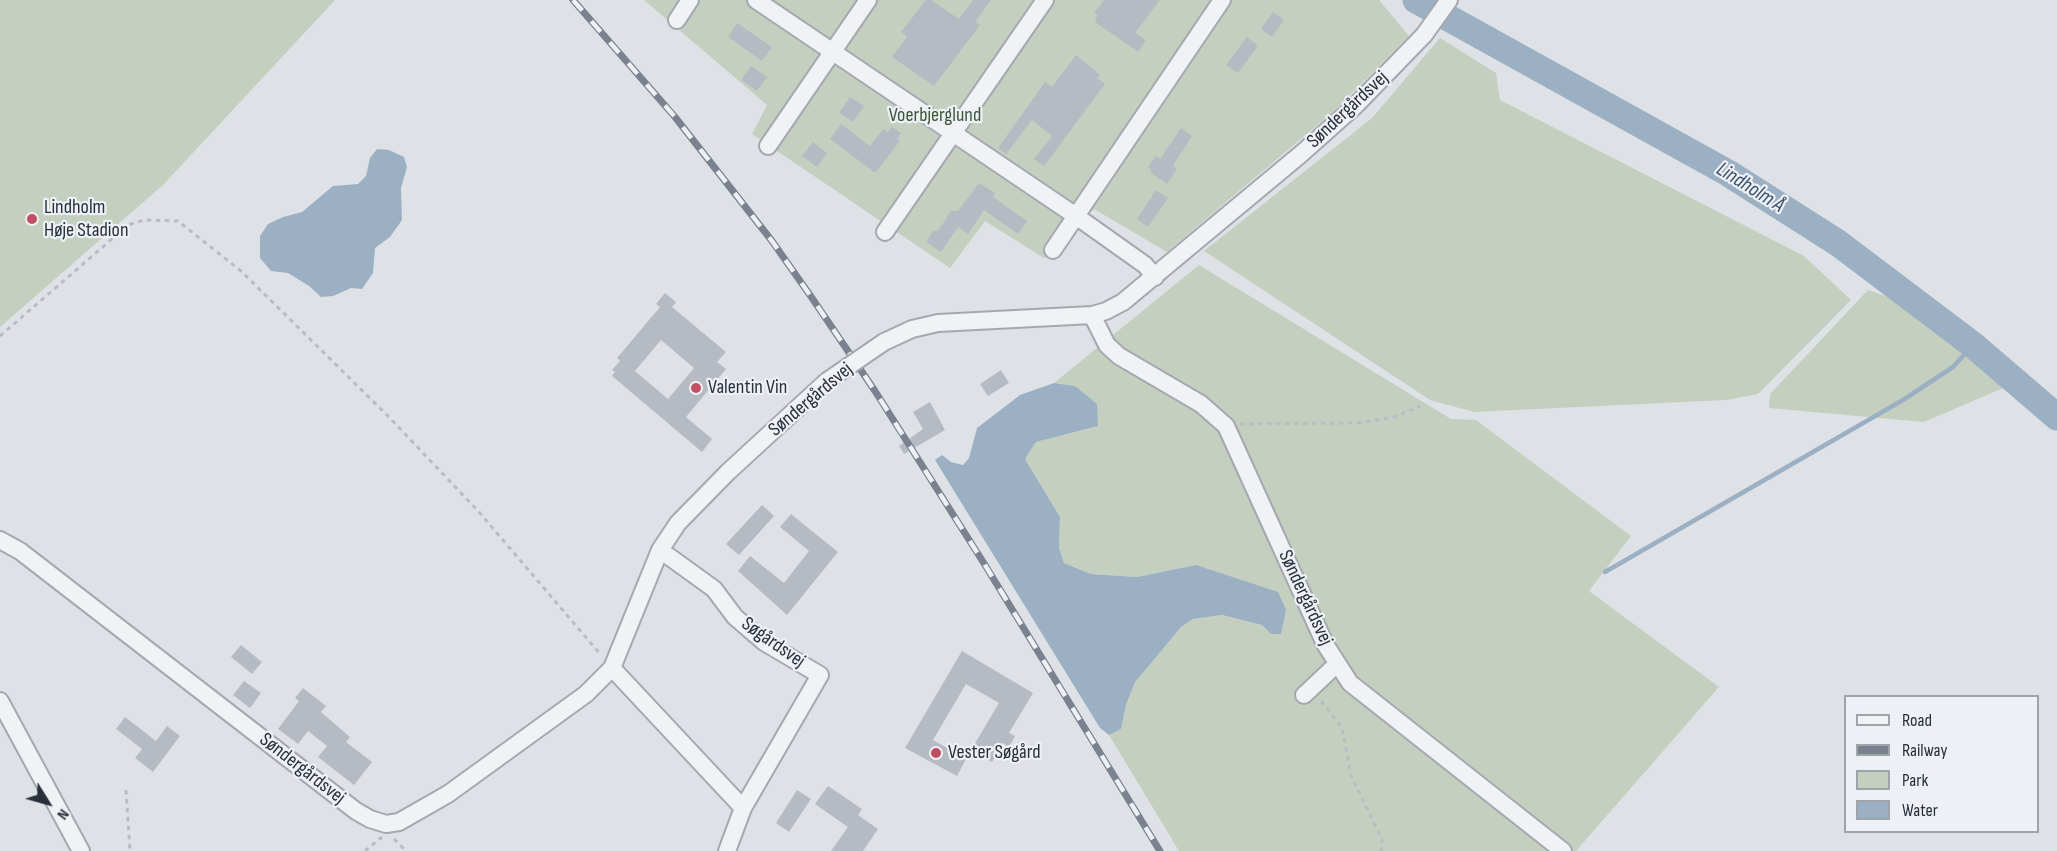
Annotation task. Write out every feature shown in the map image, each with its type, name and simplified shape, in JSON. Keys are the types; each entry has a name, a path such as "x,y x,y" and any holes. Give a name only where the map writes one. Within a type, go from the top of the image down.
{"street":[{"path":"677,20 690,0"},
{"path":"756,0 1076,216 1145,265 1155,277"},
{"path":"768,146 868,0"},
{"path":"885,232 1045,0"},
{"path":"1053,250 1222,0"},
{"name":"Søndergårdsvej","path":"0,540 20,551 356,811 386,824 399,822 417,814 448,794 586,694 612,668 660,550 678,523 720,480 827,381 884,342 912,329 938,323 1092,315 1123,302 1309,147 1392,70 1424,35 1449,0"},
{"name":"Søndergårdsvej","path":"1092,315 1107,345 1119,356 1201,404 1226,426 1336,665 1350,683 1563,851"},
{"name":"Søgårdsvej","path":"660,550 714,590 735,617 764,642 820,675 743,808 727,851"},
{"path":"1307,692 1336,665"},
{"path":"612,668 743,808"},
{"path":"0,701 81,851"}],"path":[{"path":"0,336 128,225 144,220 178,221 241,271 387,415 478,512 612,668"},
{"path":"1226,426 1246,422 1358,423 1394,417 1420,406"},
{"path":"1307,692 1342,727 1351,776 1383,843 1381,851"},
{"path":"126,790 130,851"}],"green space":[{"path":"0,0 335,0 163,185 0,327"},
{"name":"Voerbjerglund","path":"644,0 1379,0 1409,36 1335,110 1167,252 1094,209 1044,258 985,221 950,268 752,134 767,105"},
{"path":"1440,38 1496,73 1500,100 1804,256 1851,300 1758,394 1726,400 1474,412 1430,400 1204,251 1372,118"},
{"path":"1199,265 1451,419 1476,420 1631,536 1589,591 1719,687 1576,851 1179,851 1109,735 1121,729 1126,705 1135,682 1163,645 1181,627 1193,619 1222,615 1262,625 1271,634 1280,634 1196,565 1137,577 1091,574 1064,563 1059,548 1060,517 1025,459 1036,442 1098,426 1075,386 1054,383"},
{"path":"1868,290 1902,302 2008,386 1924,422 1769,408 1770,394"}],"water":[{"path":"377,149 389,150 404,157 407,167 401,188 402,220 390,237 375,248 373,273 362,289 351,288 333,296 321,297 309,286 288,273 271,271 260,258 260,236 268,224 302,212 333,186 358,184 366,176 370,158"},
{"path":"1054,383 1075,386 1097,404 1098,426 1036,442 1025,459 1060,517 1059,548 1064,563 1091,574 1137,577 1196,565 1278,592 1286,610 1281,634 1271,634 1262,625 1222,615 1193,619 1181,627 1135,682 1126,705 1121,729 1109,735 1100,728 935,460 942,455 951,462 963,465 969,458 977,428 1020,395"}],"building":[{"path":"926,0 931,0 959,19 973,0 991,0 975,22 980,25 934,86 892,57 907,37 901,32"},
{"path":"1104,0 1160,0 1135,33 1146,40 1138,52 1095,22 1097,15 1094,13"},
{"path":"1273,12 1284,20 1272,37 1261,29"},
{"path":"737,23 772,47 762,61 728,37"},
{"path":"1247,37 1258,46 1238,73 1226,65"},
{"path":"1076,55 1100,75 1097,78 1105,84 1044,166 1034,159 1052,136 1032,120 1006,154 998,148 1045,82 1052,87"},
{"path":"751,66 767,77 757,91 741,80"},
{"path":"850,97 864,106 853,122 839,113"},
{"path":"841,124 870,146 883,129 888,132 892,127 901,133 897,139 900,141 874,172 830,139"},
{"path":"1181,128 1192,136 1173,165 1177,169 1167,184 1150,172 1152,170 1148,167 1156,156 1160,159"},
{"path":"813,142 827,153 817,167 802,156"},
{"path":"979,183 995,193 993,197 1027,221 1018,234 984,210 968,234 958,227 941,252 926,242 933,231 938,231 951,211 958,211"},
{"path":"1156,190 1168,198 1148,227 1137,219"},
{"path":"665,293 676,302 672,307 726,352 717,362 726,369 686,417 712,439 702,452 612,376 615,372 612,370 620,361 617,358 660,307 656,304","holes":["661,340 694,368 668,399 635,371"]},
{"path":"1001,370 1009,383 988,396 980,384"},
{"path":"930,402 945,430 904,454 899,446 923,429 913,412"},
{"path":"762,505 774,516 739,555 726,544"},
{"path":"791,514 838,552 787,615 738,571 750,556 784,583 809,551 780,527"},
{"path":"241,645 262,662 252,674 231,657"},
{"path":"962,651 1033,693 1009,733 1015,736 1009,747 1003,743 992,762 971,750 999,703 966,684 933,740 966,759 957,776 905,748"},
{"path":"244,681 261,693 250,708 233,695"},
{"path":"303,688 326,706 321,712 350,737 346,742 372,762 354,785 318,757 327,746 308,731 298,744 278,729 299,701 295,698"},
{"path":"125,717 156,741 167,726 180,736 153,772 135,758 142,749 116,729"},
{"path":"828,786 862,809 858,815 878,829 863,851 831,851 848,827 815,804"},
{"path":"797,790 811,799 789,832 776,823"}],"waterway":[{"name":"Lindholm Å","path":"1416,0 1728,173 1838,243 1973,345 2057,417"},
{"path":"1605,572 1903,400 1953,367 1973,345"}],"railway":[{"path":"573,0 675,117 772,241 812,298 875,391 985,565 1160,851"}],"place":[{"name":"Lindholm Høje Stadion","path":"32,219"},
{"name":"Valentin Vin","path":"696,388"},
{"name":"Vester Søgård","path":"936,753"}]}
